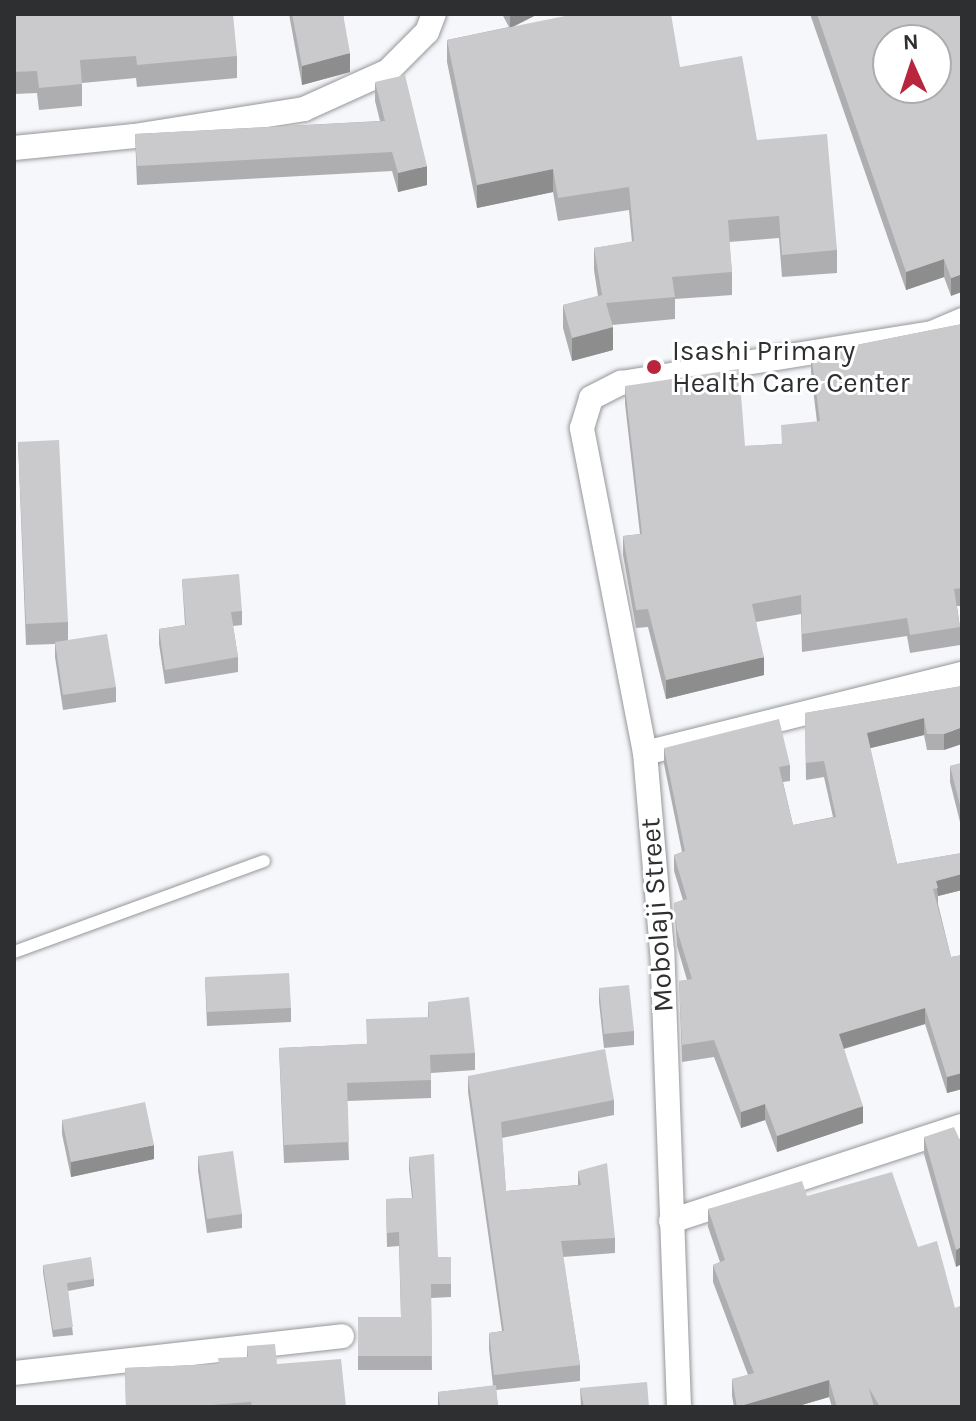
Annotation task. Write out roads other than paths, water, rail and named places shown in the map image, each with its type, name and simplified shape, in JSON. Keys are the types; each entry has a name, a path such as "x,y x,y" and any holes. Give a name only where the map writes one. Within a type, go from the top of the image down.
{"street":[{"path":"14,148 134,136 304,109 388,71 427,32 434,14"},
{"name":"Mobolaji Street","path":"679,1407 662,951 645,753 582,428 591,398 621,383 932,333 962,320"},
{"path":"645,753 962,674"},
{"path":"671,1221 962,1126"},
{"path":"14,1373 342,1336"}],"lane":[{"path":"14,952 264,861"}],"place":[{"name":"Isashi Primary Health Care Center","path":"654,367"}]}
